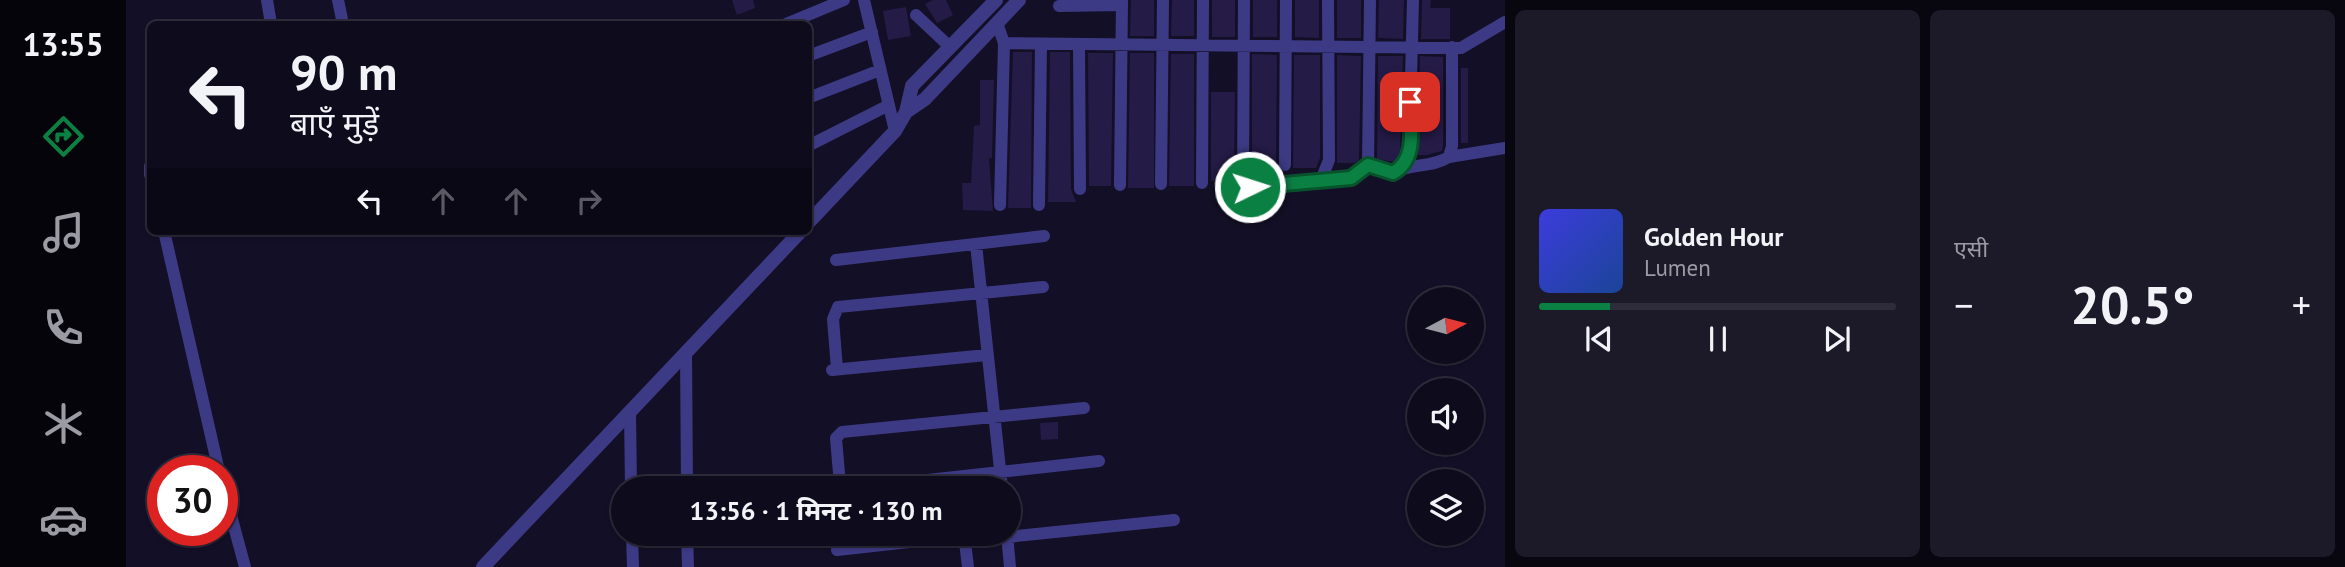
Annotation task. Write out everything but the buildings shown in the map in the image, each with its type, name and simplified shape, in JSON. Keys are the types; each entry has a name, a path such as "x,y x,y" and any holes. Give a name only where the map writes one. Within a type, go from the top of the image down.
{"street":[{"path":"267,0 270,21"},
{"path":"338,0 342,21"},
{"path":"793,21 844,0"},
{"path":"864,0 895,131"},
{"path":"812,219 895,131 906,112 912,86 996,0"},
{"path":"906,112 925,100 1019,0"},
{"path":"1161,184 1163,0"},
{"path":"1202,183 1203,0"},
{"path":"1244,0 1243,187 1311,184 1321,180 1351,178 1368,165"},
{"path":"1285,165 1286,0"},
{"path":"1321,180 1329,160 1328,0"},
{"path":"1368,165 1370,0"},
{"path":"1368,165 1393,173 1401,168 1409,157 1413,0"},
{"path":"1059,6 1122,3 1120,185"},
{"path":"916,16 950,47"},
{"path":"1004,43 1461,48 1505,22"},
{"path":"998,23 1004,43 1000,205"},
{"path":"812,54 872,32"},
{"path":"1039,205 1041,44"},
{"path":"1080,44 1080,189"},
{"path":"1449,157 1452,146 1452,47"},
{"path":"812,96 880,70"},
{"path":"812,144 889,105"},
{"path":"1401,168 1505,148"},
{"path":"165,235 215,455"},
{"path":"483,567 797,235"},
{"path":"836,260 1044,236"},
{"path":"976,243 1001,476"},
{"path":"987,355 835,370 833,319 838,307 1043,287"},
{"path":"686,352 687,476"},
{"path":"839,476 836,438 842,432 1084,408"},
{"path":"630,412 631,476"},
{"path":"981,476 1000,471 1099,461"},
{"path":"1021,535 1174,520"},
{"path":"238,541 245,567"},
{"path":"632,546 633,567"},
{"path":"687,546 688,567"},
{"path":"837,550 871,546"},
{"path":"965,546 968,567"},
{"path":"1008,546 1010,567"}],"route":[{"path":"1250,187 1279,183 1287,186 1311,184 1321,180 1351,178 1368,165 1393,173 1401,168 1409,157 1410,102"}]}
